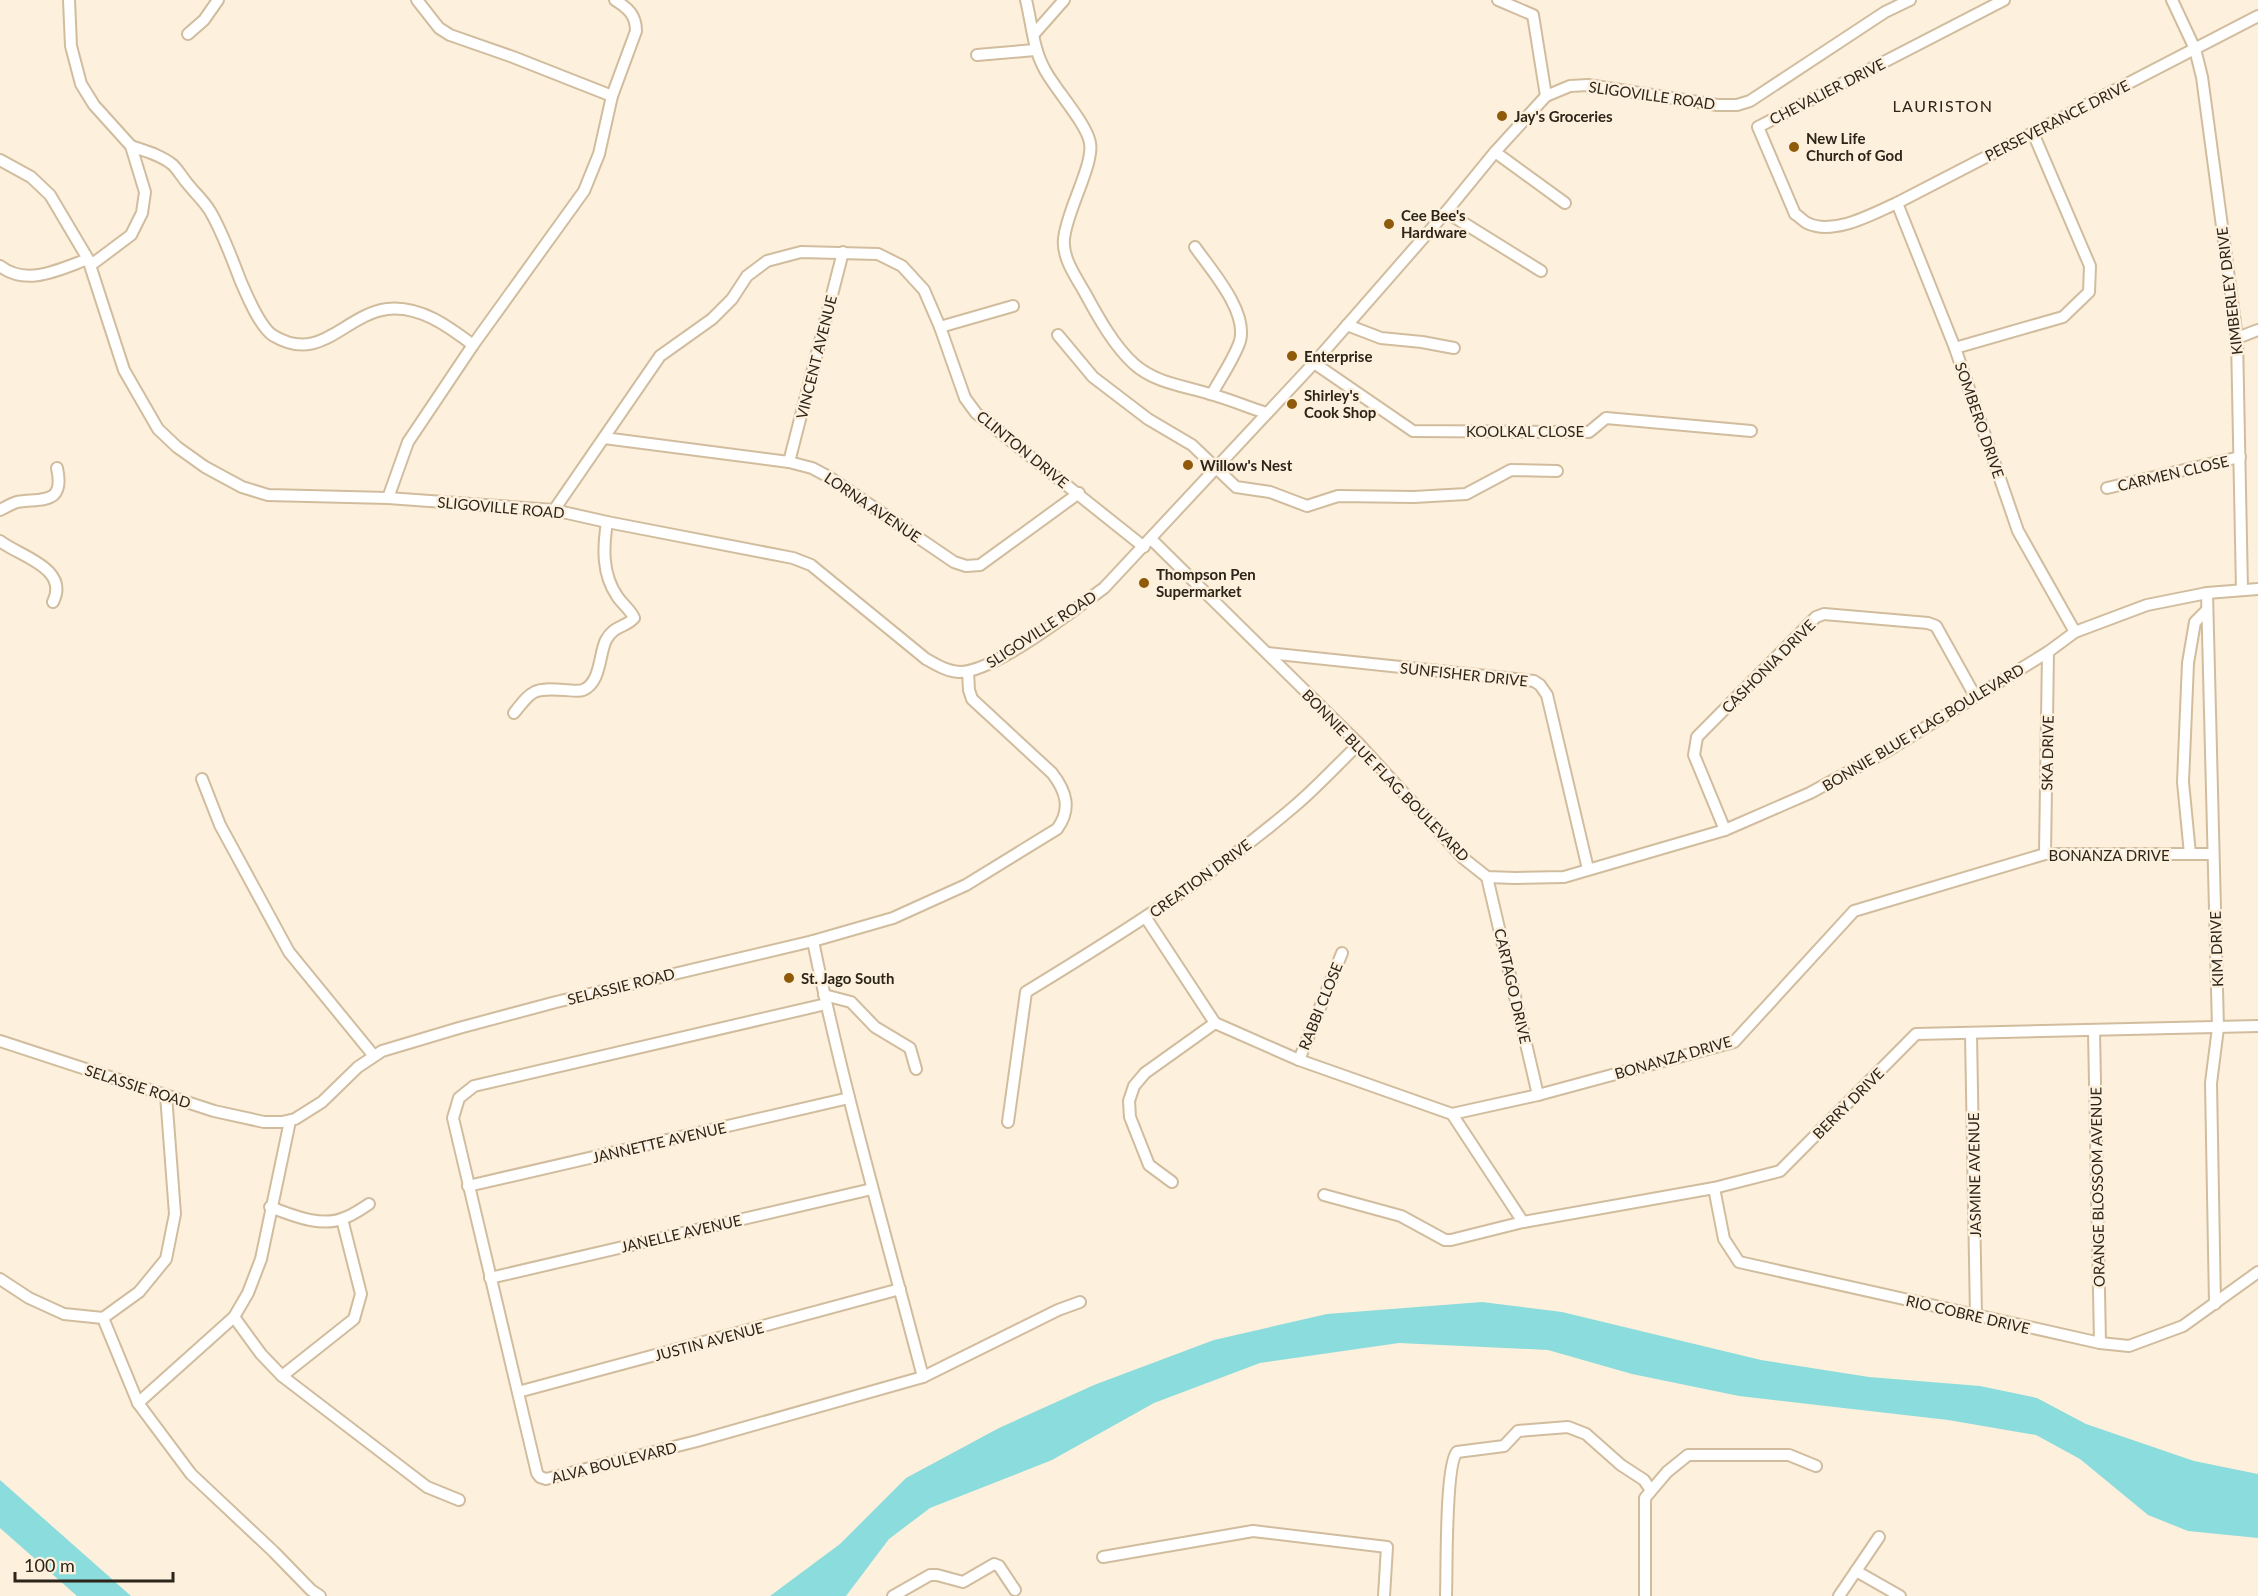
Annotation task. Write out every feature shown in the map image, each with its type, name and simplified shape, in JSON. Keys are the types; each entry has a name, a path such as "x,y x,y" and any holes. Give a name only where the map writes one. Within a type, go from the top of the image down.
{"street":[{"path":"0,266 9,273 27,278 90,262 131,235 142,213 145,192 131,146 94,105 81,84 71,46 69,0"},
{"path":"188,34 204,20 218,0"},
{"path":"417,0 439,28 450,35 612,96"},
{"path":"388,498 408,442 473,345 584,191 599,154 612,96 636,31 636,21 632,14 615,0"},
{"path":"1026,0 1034,34 1035,50 1045,71 1087,132 1090,144 1089,158 1066,225 1064,242 1068,262 1092,308 1135,365 1161,380 1212,394 1266,413"},
{"path":"1034,34 1064,0"},
{"path":"1498,0 1533,15 1546,96"},
{"name":"SLIGOVILLE ROAD","path":"0,160 31,177 50,195 90,262 124,370 154,423 177,447 205,467 254,492 268,495 388,498 554,510 803,560 926,659 946,670 968,672 992,663 1104,588 1314,363 1546,96 1570,86 1588,85 1717,105 1737,105 1750,101 1885,12 1910,0"},
{"name":"CHEVALIER DRIVE","path":"1854,221 1828,227 1807,223 1795,214 1758,127 2004,0"},
{"name":"KIMBERLEY DRIVE","path":"2172,0 2195,49 2202,77 2237,338 2241,590"},
{"name":"PERSEVERANCE DRIVE","path":"1854,221 1897,203 2258,16"},
{"path":"976,55 1035,50"},
{"path":"1955,348 2063,317 2089,292 2090,266 2033,133"},
{"path":"131,146 153,153 172,164 210,210 231,255 249,304 272,335 289,343 305,346 325,340 361,317 388,309 416,312 442,322 473,345"},
{"path":"1495,152 1565,203"},
{"name":"SOMBERO DRIVE","path":"1897,203 1955,348 2018,531 2074,632"},
{"path":"1446,212 1541,271"},
{"path":"1195,247 1228,294 1241,328 1240,340 1212,394"},
{"name":"CLINTON DRIVE","path":"554,510 660,356 712,319 732,299 747,276 767,261 801,252 843,252 878,254 902,266 924,290 940,327 965,398 976,413 1078,494 1148,543"},
{"name":"VINCENT AVENUE","path":"789,462 843,252"},
{"path":"940,327 1013,306"},
{"path":"1347,325 1381,338 1454,348"},
{"path":"2237,338 2258,330"},
{"path":"1058,335 1093,377 1148,419 1192,445 1236,488 1270,492 1307,506 1338,496 1414,497 1466,494 1511,470 1557,471"},
{"name":"KOOLKAL CLOSE","path":"1314,363 1413,431 1589,432 1606,418 1751,431"},
{"name":"LORNA AVENUE","path":"604,438 789,462 812,468 829,477 954,562 966,566 980,565 1078,494"},
{"name":"CARMEN CLOSE","path":"2107,488 2240,457"},
{"path":"0,510 12,504 33,502 55,495 59,488 57,468"},
{"path":"514,713 526,697 541,688 583,690 591,685 610,633 634,618 610,585 605,566 604,544 607,522"},
{"path":"0,541 47,569 56,586 57,594 53,602"},
{"name":"BONNIE BLUE FLAG BOULEVARD","path":"1148,543 1268,653 1359,744 1463,858 1487,877 1564,877 1725,830 1819,788 1887,751 2048,652 2074,632 2147,605 2206,594 2258,589"},
{"name":"KIM DRIVE","path":"2206,594 2218,1028 2211,1083 2215,1304"},
{"path":"2190,854 2183,782 2188,663 2195,622 2207,610"},
{"name":"CASHONIA DRIVE","path":"1725,830 1694,755 1697,737 1816,617 1824,614 1928,623 1936,626 1975,696"},
{"name":"SKA DRIVE","path":"2045,854 2048,652"},
{"name":"SUNFISHER DRIVE","path":"1268,653 1534,681 1547,695 1588,869"},
{"name":"SELASSIE ROAD","path":"0,1041 214,1111 264,1122 290,1121 322,1102 358,1067 382,1051 556,1002 813,941 892,918 966,885 1057,829 1065,816 1066,806 1062,786 1052,773 972,699 968,672"},
{"name":"CREATION DRIVE","path":"1008,1122 1026,992 1146,918 1220,866 1298,804 1359,744"},
{"path":"202,779 220,825 289,951 374,1056"},
{"name":"BONANZA DRIVE","path":"1452,1114 1538,1095 1734,1042 1854,911 2045,854 2212,854"},
{"name":"CARTAGO DRIVE","path":"1487,877 1538,1095"},
{"path":"1146,918 1215,1023 1299,1060 1452,1114 1522,1221"},
{"path":"813,941 849,1098 923,1377"},
{"name":"RABBI CLOSE","path":"1299,1060 1342,952"},
{"path":"825,1000 851,1002 875,1027 910,1048 916,1069"},
{"name":"ALVA BOULEVARD","path":"825,1000 474,1086 459,1098 453,1118 537,1473 540,1477 546,1479 697,1441 923,1377 1058,1310 1080,1302"},
{"path":"1172,1182 1149,1165 1130,1116 1129,1101 1134,1086 1145,1073 1215,1023"},
{"name":"BERRY DRIVE","path":"1324,1195 1401,1216 1445,1240 1522,1221 1714,1188 1780,1171 1916,1034 2258,1026"},
{"name":"ORANGE BLOSSOM AVENUE","path":"2094,1031 2100,1343"},
{"name":"JASMINE AVENUE","path":"1971,1034 1976,1317"},
{"path":"0,1280 29,1298 64,1314 103,1318 139,1292 166,1259 175,1214 166,1095"},
{"name":"JANNETTE AVENUE","path":"468,1186 849,1098"},
{"path":"138,1403 234,1317 248,1293 261,1259 270,1207 290,1121"},
{"name":"RIO COBRE DRIVE","path":"1714,1188 1724,1239 1739,1262 2100,1343 2129,1346 2183,1326 2258,1272"},
{"name":"JANELLE AVENUE","path":"490,1278 872,1189"},
{"path":"270,1207 320,1221 342,1219 369,1204"},
{"path":"282,1376 354,1319 361,1294 342,1219"},
{"name":"JUSTIN AVENUE","path":"518,1392 900,1289"},
{"path":"234,1317 261,1354 282,1376 427,1487 459,1500"},
{"path":"103,1318 138,1403 191,1474 311,1590 320,1596"},
{"path":"1446,1596 1450,1482 1457,1452 1504,1446 1518,1431 1568,1426 1586,1434 1621,1466 1644,1480 1650,1489"},
{"path":"1645,1596 1645,1498 1650,1489 1667,1472 1688,1455 1789,1455 1816,1466"},
{"path":"1103,1557 1253,1531 1387,1547 1384,1596"},
{"path":"1839,1596 1879,1537"},
{"path":"893,1596 912,1591 930,1575 963,1582 994,1564 999,1566 1015,1590"},
{"path":"1856,1571 1900,1596"}],"water":[{"path":"1482,1302 1562,1312 1761,1360 1869,1377 1980,1386 2037,1398 2086,1424 2194,1461 2258,1474 2258,1538 2188,1531 2148,1515 2080,1459 2036,1435 1948,1420 1739,1396 1632,1374 1548,1350 1399,1343 1260,1363 1154,1403 1052,1460 930,1508 889,1539 846,1596 770,1596 840,1544 906,1478 999,1428 1094,1385 1214,1340 1327,1314"},
{"path":"0,1480 131,1596 77,1596 0,1528"}],"place":[{"name":"Jay's Groceries","path":"1502,116"},
{"name":"New Life Church of God","path":"1794,147"},
{"name":"Cee Bee's Hardware","path":"1389,224"},
{"name":"Enterprise","path":"1292,356"},
{"name":"Shirley's Cook Shop","path":"1292,404"},
{"name":"Willow's Nest","path":"1188,465"},
{"name":"Thompson Pen Supermarket","path":"1144,583"},
{"name":"St. Jago South","path":"789,978"}],"district":[{"name":"LAURISTON","path":"1943,105"}]}
